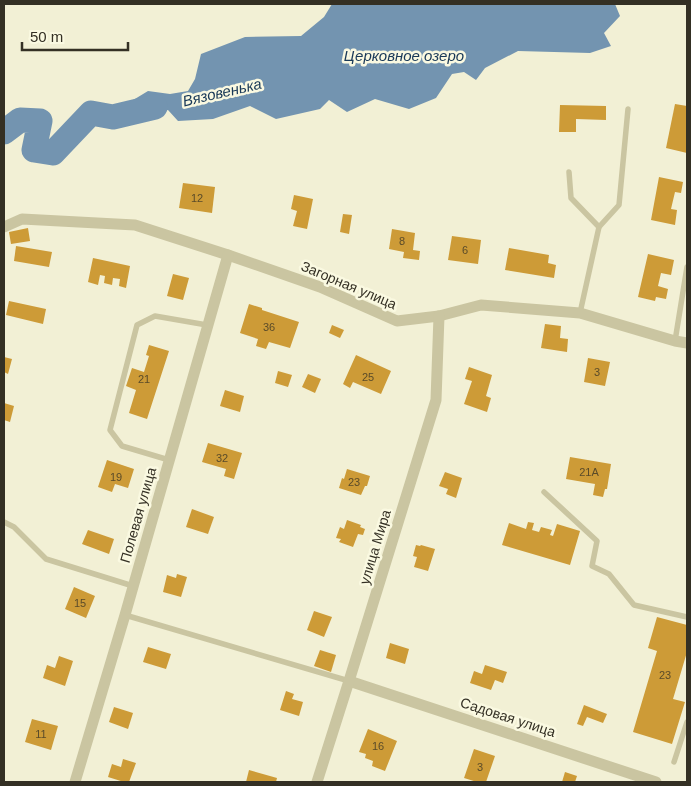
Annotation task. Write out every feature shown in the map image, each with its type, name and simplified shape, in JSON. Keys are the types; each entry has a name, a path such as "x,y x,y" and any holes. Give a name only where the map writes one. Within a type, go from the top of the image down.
{"street":[{"name":"Загорная улица","path":"4,227 22,219 135,225 228,254 320,287 397,321 438,316 481,305 580,313 687,343"},
{"name":"Полевая улица","path":"75,782 134,587 228,254"},
{"name":"улица Мира","path":"317,782 436,400 438,316"},
{"name":"Садовая улица","path":"349,681 656,782"}],"lane":[{"path":"580,313 600,227 619,205 628,109"},
{"path":"568,172 571,198 600,227"},
{"path":"675,341 687,267"},
{"path":"169,460 122,446 110,430 137,325 155,316 207,325"},
{"path":"544,492 596,541 592,566 609,574 634,605 687,617"},
{"path":"4,522 14,527 46,558 134,587"},
{"path":"125,615 349,681"},
{"path":"674,762 687,722"}],"water":[{"name":"Церковное озеро","path":"332,4 615,4 620,16 604,33 611,46 590,53 518,51 485,68 476,80 464,72 452,74 436,98 409,109 375,99 347,112 329,100 320,109 276,119 250,106 213,119 178,121 168,110 123,120 120,108 148,91 170,94 188,91 195,79 201,54 245,37 301,36 324,17"}],"building":[{"path":"675,104 687,106 687,153 666,148"},
{"path":"560,105 606,106 606,120 576,119 576,132 559,132"},
{"path":"659,177 683,182 681,193 675,192 671,209 677,210 675,225 651,220"},
{"path":"183,183 215,187 212,213 179,208"},
{"path":"294,195 313,199 307,229 293,226 297,211 291,209"},
{"path":"343,214 352,215 349,234 340,232"},
{"path":"28,228 30,241 11,244 9,232"},
{"path":"392,229 415,233 413,250 420,251 419,260 403,258 404,252 389,249"},
{"path":"452,236 481,240 478,264 448,260"},
{"path":"16,246 52,252 49,267 14,261"},
{"path":"509,248 549,255 548,263 556,265 554,278 505,270"},
{"path":"648,254 674,260 671,275 661,273 658,286 668,289 666,299 656,297 655,301 638,297"},
{"path":"93,258 130,266 126,288 119,286 120,279 113,278 112,285 104,283 105,276 100,275 98,285 88,282"},
{"path":"173,274 189,278 183,300 167,296"},
{"path":"9,301 46,309 43,324 6,315"},
{"path":"249,304 299,322 290,348 269,342 266,349 256,346 258,339 240,333"},
{"path":"545,324 561,326 560,338 568,339 567,352 541,348"},
{"path":"332,325 344,330 340,338 329,333"},
{"path":"149,345 169,351 147,419 129,413 136,390 126,386 132,368 144,372 149,356 146,355"},
{"path":"356,355 391,371 381,394 353,382 350,388 343,384"},
{"path":"4,357 12,359 8,374 4,372"},
{"path":"588,358 610,362 605,386 584,382"},
{"path":"469,367 492,375 486,396 491,398 487,412 464,404 472,381 465,379"},
{"path":"278,371 292,375 288,387 275,383"},
{"path":"308,374 321,379 315,393 302,387"},
{"path":"225,390 244,396 240,412 220,406"},
{"path":"4,403 14,406 10,422 4,420"},
{"path":"208,443 242,453 234,479 224,476 226,469 202,462"},
{"path":"570,457 611,464 607,489 605,489 603,497 593,495 595,484 566,479"},
{"path":"107,460 134,469 128,488 115,484 112,492 98,487"},
{"path":"347,469 370,476 367,486 365,486 361,495 339,488"},
{"path":"445,472 462,478 456,498 446,494 448,489 439,486"},
{"path":"192,509 214,517 208,534 186,527"},
{"path":"347,520 361,525 360,527 365,529 363,535 358,534 353,547 339,542 341,539 336,538 340,527 344,529"},
{"path":"528,522 534,523 532,530 539,532 541,527 552,530 550,535 553,536 557,524 580,531 570,565 502,545 509,523 526,529"},
{"path":"88,530 114,539 109,554 82,544"},
{"path":"416,545 435,549 428,571 414,567 417,557 413,556"},
{"path":"177,574 187,577 181,597 163,592 167,575 176,578"},
{"path":"74,587 95,596 86,618 65,609"},
{"path":"314,611 332,617 324,637 307,630"},
{"path":"657,617 687,625 687,652 673,699 685,702 672,744 633,732 657,651 648,648"},
{"path":"390,643 409,649 405,664 386,658"},
{"path":"148,647 171,654 166,669 143,662"},
{"path":"320,650 336,655 331,672 314,666"},
{"path":"59,656 73,661 65,686 43,678 47,665 55,668"},
{"path":"485,665 507,672 503,683 495,680 491,690 470,683 474,671 482,674"},
{"path":"286,691 294,694 292,699 303,702 299,716 280,710"},
{"path":"584,705 607,714 603,723 587,717 583,726 577,724"},
{"path":"114,707 133,713 128,729 109,722"},
{"path":"32,719 58,726 51,750 25,742"},
{"path":"368,729 397,741 385,771 372,766 373,761 365,758 366,754 359,752"},
{"path":"474,749 495,756 486,782 477,782 464,778"},
{"path":"123,759 136,763 129,782 108,777 112,764 121,767"},
{"path":"249,770 277,778 276,782 246,782"},
{"path":"565,772 577,776 575,782 562,782"}],"waterway":[{"name":"Вязовенька","path":"4,132 20,120 40,121 34,150 53,153 91,113 113,117 155,107"}]}
